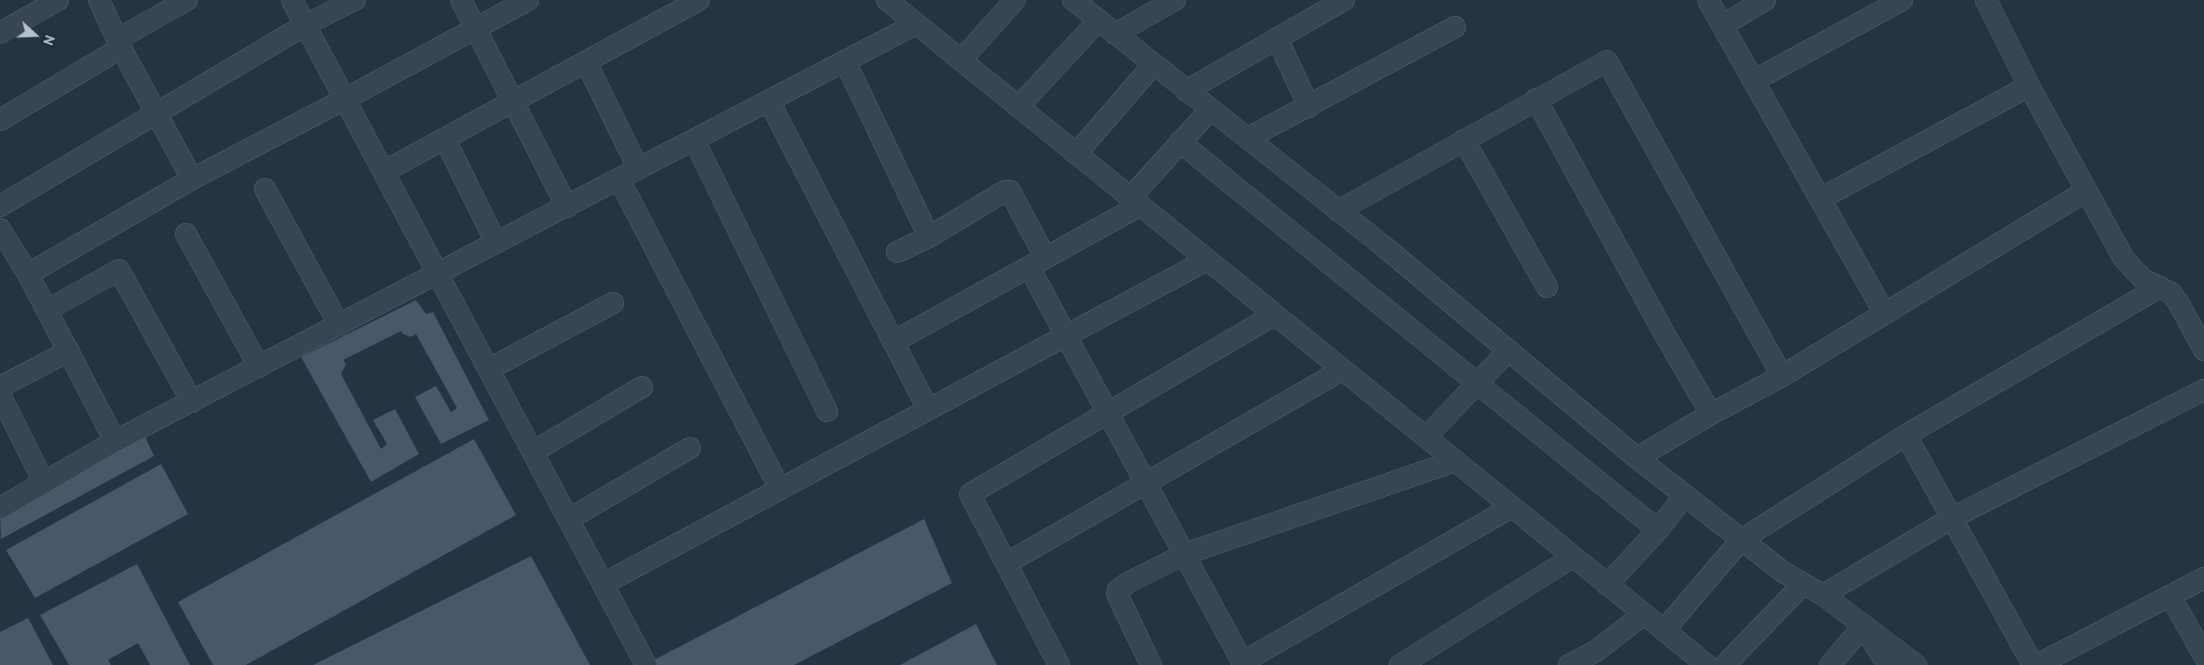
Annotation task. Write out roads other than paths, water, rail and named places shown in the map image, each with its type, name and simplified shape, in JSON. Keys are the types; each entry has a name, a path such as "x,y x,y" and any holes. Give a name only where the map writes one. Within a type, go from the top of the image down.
{"street":[{"path":"0,33 58,0"},
{"path":"99,0 155,112 192,179"},
{"path":"0,120 187,0"},
{"path":"292,0 385,171 646,665"},
{"path":"0,206 155,112 305,25 355,0"},
{"path":"461,0 567,207"},
{"path":"28,274 192,179 528,0"},
{"path":"385,171 698,0"},
{"path":"886,0 913,13 960,60 1573,557 1644,614 1665,628 1707,665"},
{"path":"960,60 1015,0"},
{"path":"1073,0 1210,110 1248,138 1638,458 1783,572 1823,595 1916,665"},
{"path":"1018,107 1107,27 1175,0"},
{"path":"1186,91 1344,0"},
{"path":"1708,0 1885,314"},
{"path":"1723,25 1765,0"},
{"path":"1753,81 1902,0"},
{"path":"1986,0 2029,86 2124,259 2144,280 2171,293 2178,302 2204,350"},
{"path":"0,508 115,442 845,61 913,13"},
{"path":"1248,138 1309,107 1455,27"},
{"path":"1277,38 1309,107"},
{"path":"845,61 929,237"},
{"path":"1338,211 1606,61 1782,376"},
{"path":"586,62 638,168"},
{"path":"1076,154 1153,65"},
{"path":"1820,200 2029,86"},
{"path":"1536,99 1664,333 1711,414"},
{"path":"769,101 928,409"},
{"path":"893,342 1037,262 1135,202 1180,142 1210,110"},
{"path":"444,139 496,244"},
{"path":"694,140 827,411"},
{"path":"1464,140 1547,287"},
{"path":"1180,142 1475,384 1658,530"},
{"path":"619,179 780,489"},
{"path":"265,189 339,325"},
{"path":"897,252 929,237 1005,191 1010,191 1067,335 1107,413 1243,664 1512,507"},
{"path":"1638,458 1711,414 1782,376 2086,191"},
{"path":"0,229 28,274 115,442"},
{"path":"186,234 259,367"},
{"path":"603,584 1207,260"},
{"path":"47,310 119,270 192,402"},
{"path":"1665,628 1742,540 1906,435 2160,288"},
{"path":"489,369 614,303"},
{"path":"1059,665 970,494 1274,315"},
{"path":"0,387 69,351"},
{"path":"1426,437 1508,351"},
{"path":"1006,563 1342,370"},
{"path":"533,452 642,387"},
{"path":"1823,595 1952,518 2204,390"},
{"path":"0,394 44,483"},
{"path":"1906,435 2035,665 2171,597 2204,578"},
{"path":"569,519 690,448"},
{"path":"1151,665 1117,594 1118,590 1129,582 1185,554 1456,461"},
{"path":"1607,584 1658,530 1685,495"},
{"path":"1400,665 1573,557"},
{"path":"1725,665 1803,584"},
{"path":"2171,597 2204,656"},
{"path":"1569,665 1600,658 1644,614"},
{"path":"1830,665 1864,626"},
{"path":"1864,626 1888,665"},
{"path":"2199,665 2204,662"}]}
